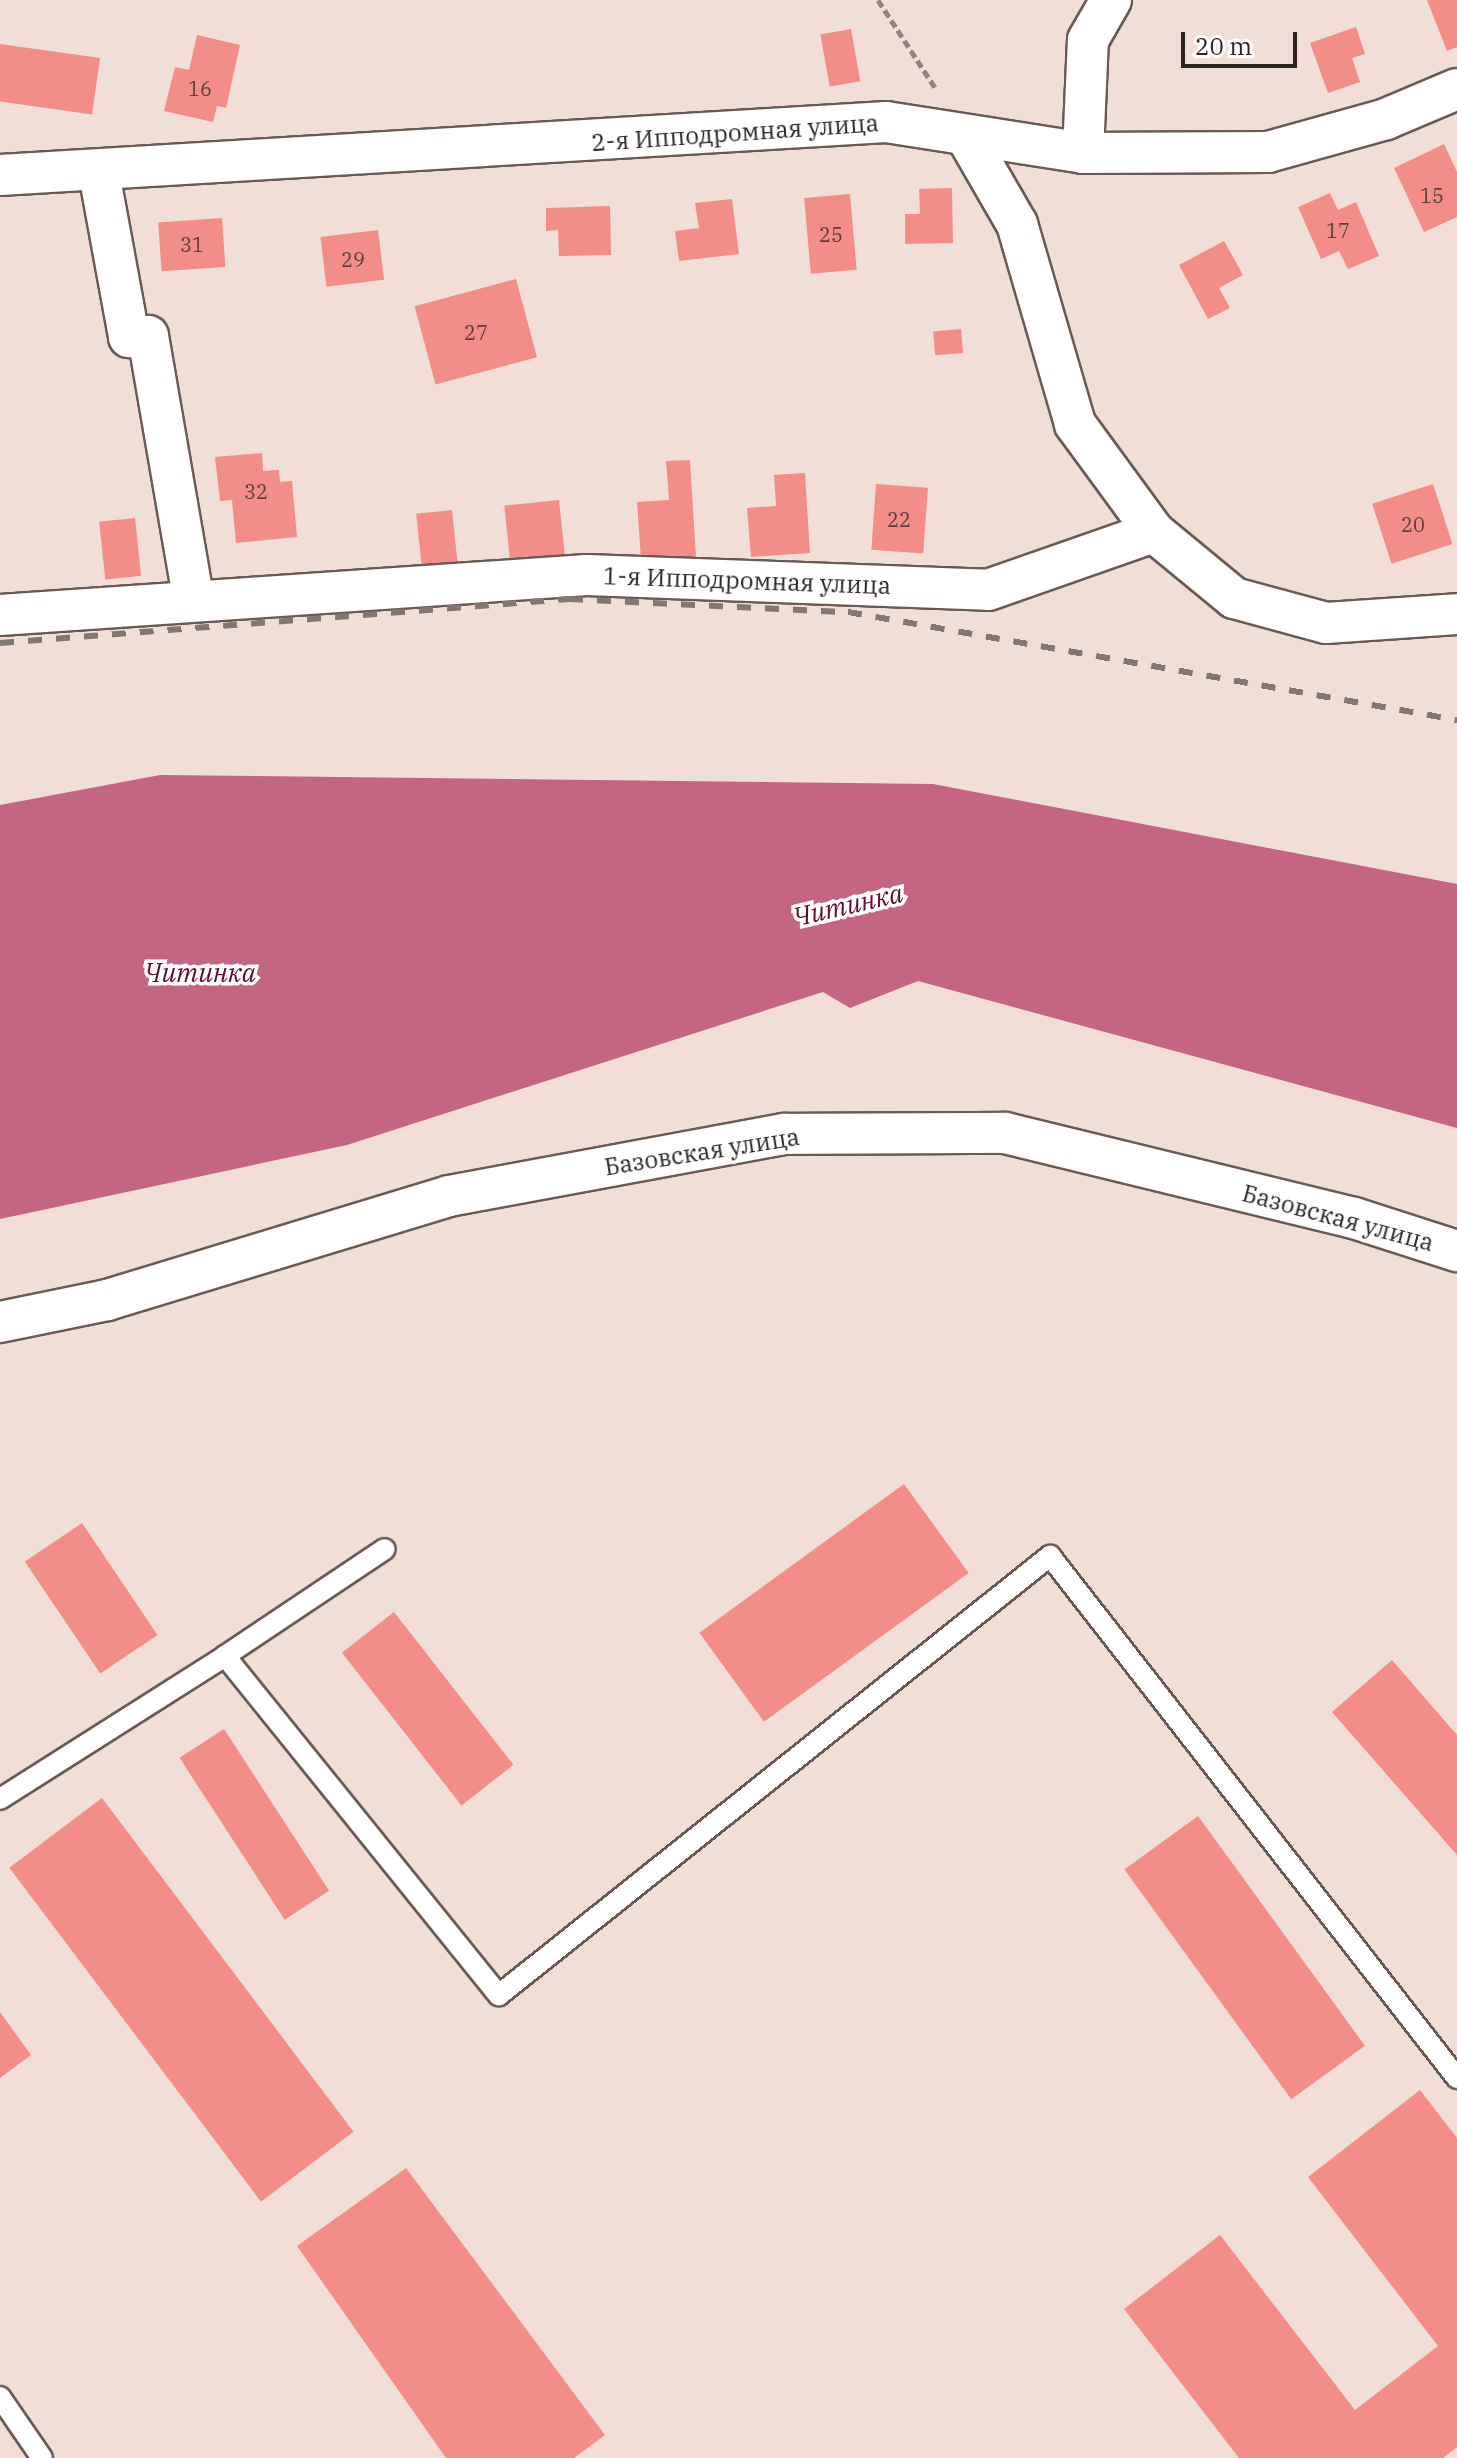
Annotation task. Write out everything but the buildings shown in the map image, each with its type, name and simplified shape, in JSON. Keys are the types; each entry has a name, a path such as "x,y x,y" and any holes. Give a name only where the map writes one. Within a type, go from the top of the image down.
{"street":[{"path":"1083,153 1088,40 1111,0"},
{"name":"2-я Ипподромная улица","path":"0,175 99,173 886,122 969,141 1083,153 1268,152 1386,119 1457,89"},
{"path":"969,141 1017,224 1075,424 1154,532 1234,598 1326,623 1451,621"},
{"path":"99,173 129,337 148,336 193,597"},
{"name":"1-я Ипподромная улица","path":"0,615 193,597 587,575 988,590 1154,532"},
{"name":"Базовская улица","path":"0,1322 107,1300 449,1196 784,1134 1005,1133 1354,1218 1457,1251"}],"lane":[{"path":"0,1799 225,1656 385,1549"},
{"path":"225,1656 499,1995 1050,1556 1457,2078"},
{"path":"0,2397 42,2458"}],"path":[{"path":"879,0 969,141"}],"water":[{"name":"Читинка","path":"160,775 933,784 1457,884 1457,1128 918,981 850,1008 823,992 347,1145 0,1219 0,805"}],"railway":[{"path":"0,643 569,599 848,612 1457,720"}]}
